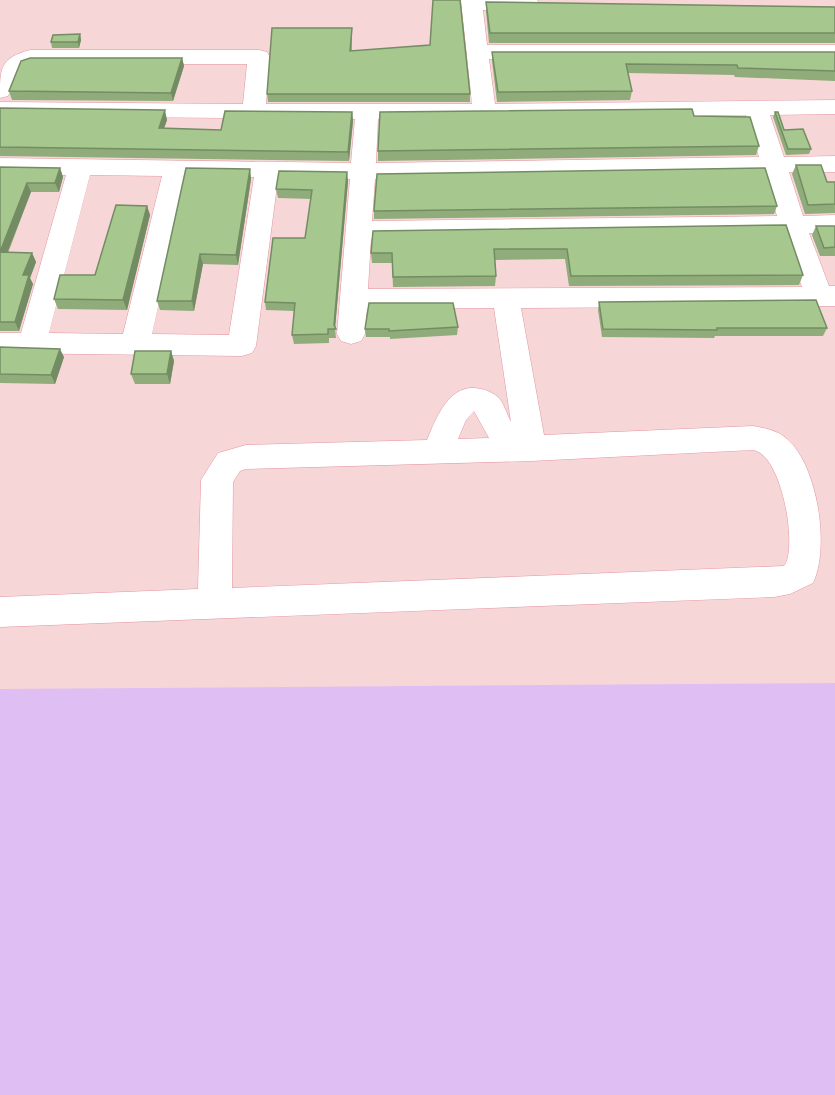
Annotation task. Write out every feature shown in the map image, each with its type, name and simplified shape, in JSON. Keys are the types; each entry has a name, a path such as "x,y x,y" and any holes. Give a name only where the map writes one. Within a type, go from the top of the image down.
{"street":[{"path":"484,111 471,2 553,4"},
{"path":"477,52 835,52"},
{"path":"0,91 14,64 30,57 259,57 254,110"},
{"path":"0,109 367,112 835,107"},
{"path":"354,299 827,297 793,225 756,108"},
{"path":"351,334 367,112"},
{"path":"0,166 364,171 835,164"},
{"path":"32,343 80,167"},
{"path":"135,345 176,169"},
{"path":"0,343 242,346 267,170"},
{"path":"360,230 835,224"},
{"path":"506,298 520,449"},
{"path":"438,452 454,412 460,405 475,399 488,406 520,449"},
{"path":"0,612 774,582 798,576 803,567 805,530 795,481 781,451 767,441 753,438 520,449 246,457 229,462 217,480 215,603"}],"shaded area":[{"path":"835,683 835,1095 0,1095 0,689"}],"building":[{"path":"433,0 460,0 470,94 267,94 272,28 352,28 350,51 430,45"},
{"path":"486,2 835,7 835,33 490,33"},
{"path":"80,34 78,42 51,42 53,35"},
{"path":"492,52 835,52 835,71 738,68 737,65 626,64 632,91 498,92"},
{"path":"30,58 182,58 171,93 9,91 21,61"},
{"path":"0,108 165,110 159,128 221,130 225,111 352,112 348,152 0,147"},
{"path":"692,109 694,116 750,117 759,146 378,151 380,112"},
{"path":"775,112 778,112 784,130 803,129 811,149 788,149"},
{"path":"796,165 821,165 827,182 835,182 835,204 808,205"},
{"path":"0,167 60,168 55,183 27,183 0,252"},
{"path":"186,168 250,169 236,255 200,254 192,301 157,301"},
{"path":"765,168 777,206 374,211 377,174"},
{"path":"279,171 347,172 334,325 336,329 328,329 328,334 292,335 295,303 265,302 273,238 305,238 312,190 276,189"},
{"path":"116,205 147,206 123,300 54,299 60,275 95,275"},
{"path":"786,225 803,275 571,276 567,249 494,249 496,276 393,277 392,253 371,253 373,231"},
{"path":"816,226 835,226 835,247 824,248"},
{"path":"0,252 32,253 23,275 29,275 15,322 0,322"},
{"path":"816,300 827,328 603,329 599,302"},
{"path":"369,303 453,303 458,327 389,331 389,329 365,329"},
{"path":"0,347 60,349 51,375 0,374"},
{"path":"135,351 171,351 167,374 131,374"}]}
